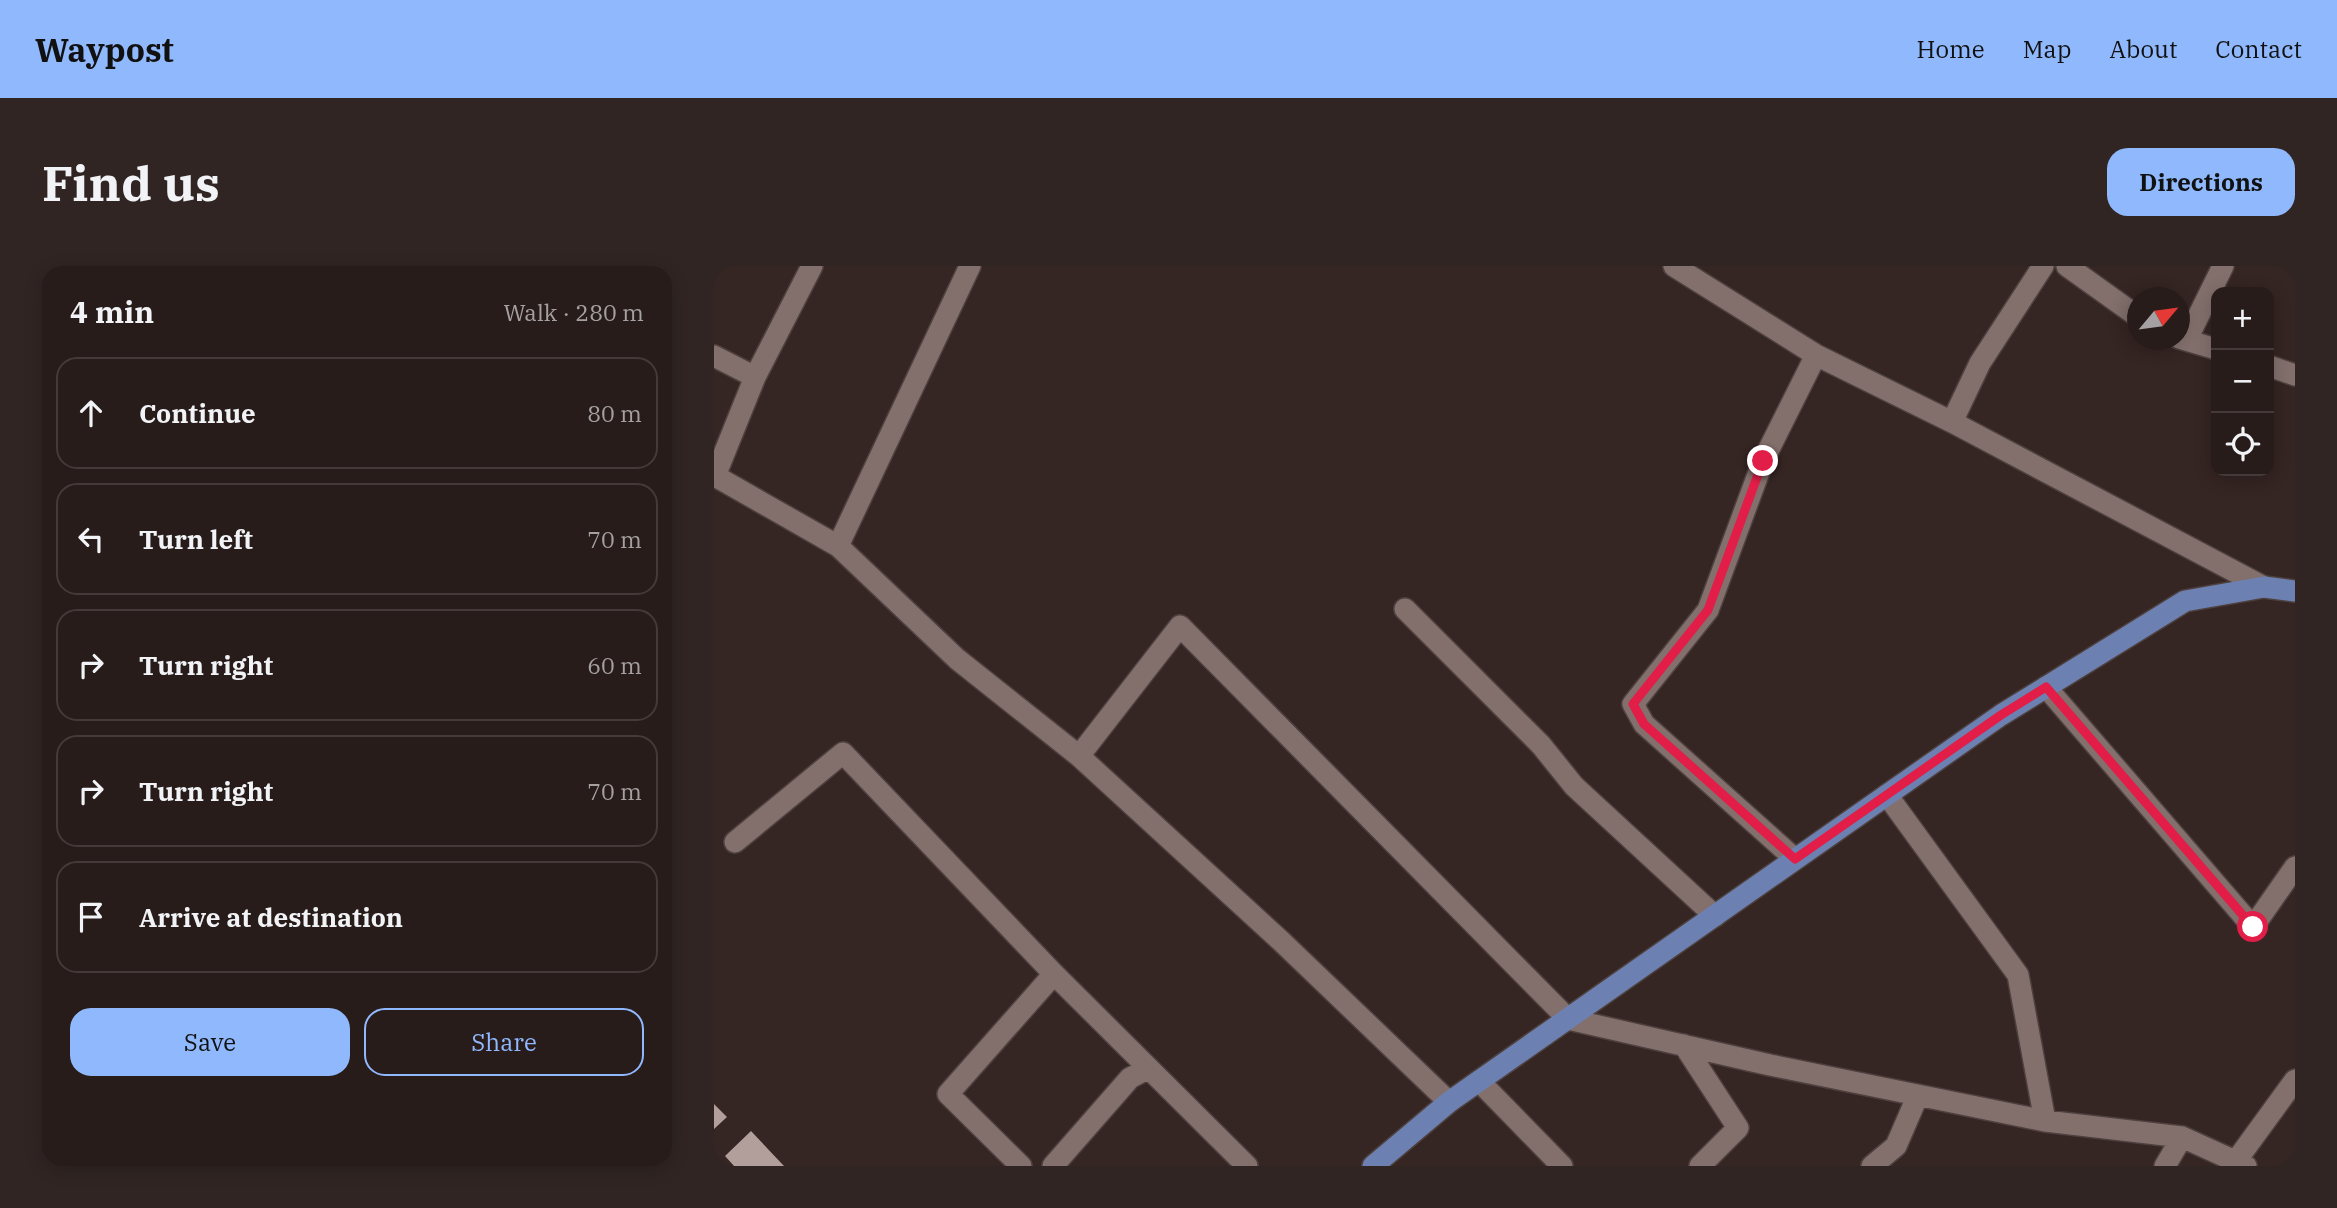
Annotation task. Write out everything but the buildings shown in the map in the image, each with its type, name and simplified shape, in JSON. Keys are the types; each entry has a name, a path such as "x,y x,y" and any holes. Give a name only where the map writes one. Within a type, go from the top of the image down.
{"main road":[{"path":"1373,1166 1449,1102 2001,715 2185,601 2264,587 2295,591"}],"street":[{"path":"812,266 755,377 715,476 838,546 957,659 1079,756 1280,941 1449,1102"},
{"path":"838,546 970,266"},
{"path":"1674,266 1704,274 1816,355 1952,422 2264,587"},
{"path":"1952,422 1980,363 2043,266"},
{"path":"2067,266 2127,309"},
{"path":"2190,326 2223,266"},
{"path":"2190,341 2211,347"},
{"path":"714,355 755,377"},
{"path":"1795,859 1644,724 1633,704 1708,610 1763,461 1816,355"},
{"path":"2274,368 2295,375"},
{"path":"1405,609 1541,745 1574,786 1715,916"},
{"path":"1079,756 1180,626 1568,1019 2045,1121 2182,1137 2241,1164 2295,1080"},
{"path":"2046,687 2253,927 2295,867"},
{"path":"735,842 843,753 1147,1069 1247,1166"},
{"path":"1887,795 2018,975 2045,1121"},
{"path":"1021,1166 948,1094 1055,974"},
{"path":"1684,1045 1738,1128 1700,1166"},
{"path":"1053,1166 1130,1078 1147,1069"},
{"path":"1479,1081 1562,1166"},
{"path":"1872,1166 1896,1146 1919,1095"},
{"path":"2165,1166 2182,1137"}],"route":[{"path":"1763,461 1708,610 1633,704 1644,724 1795,859 2001,715 2046,687 2253,927"}]}
